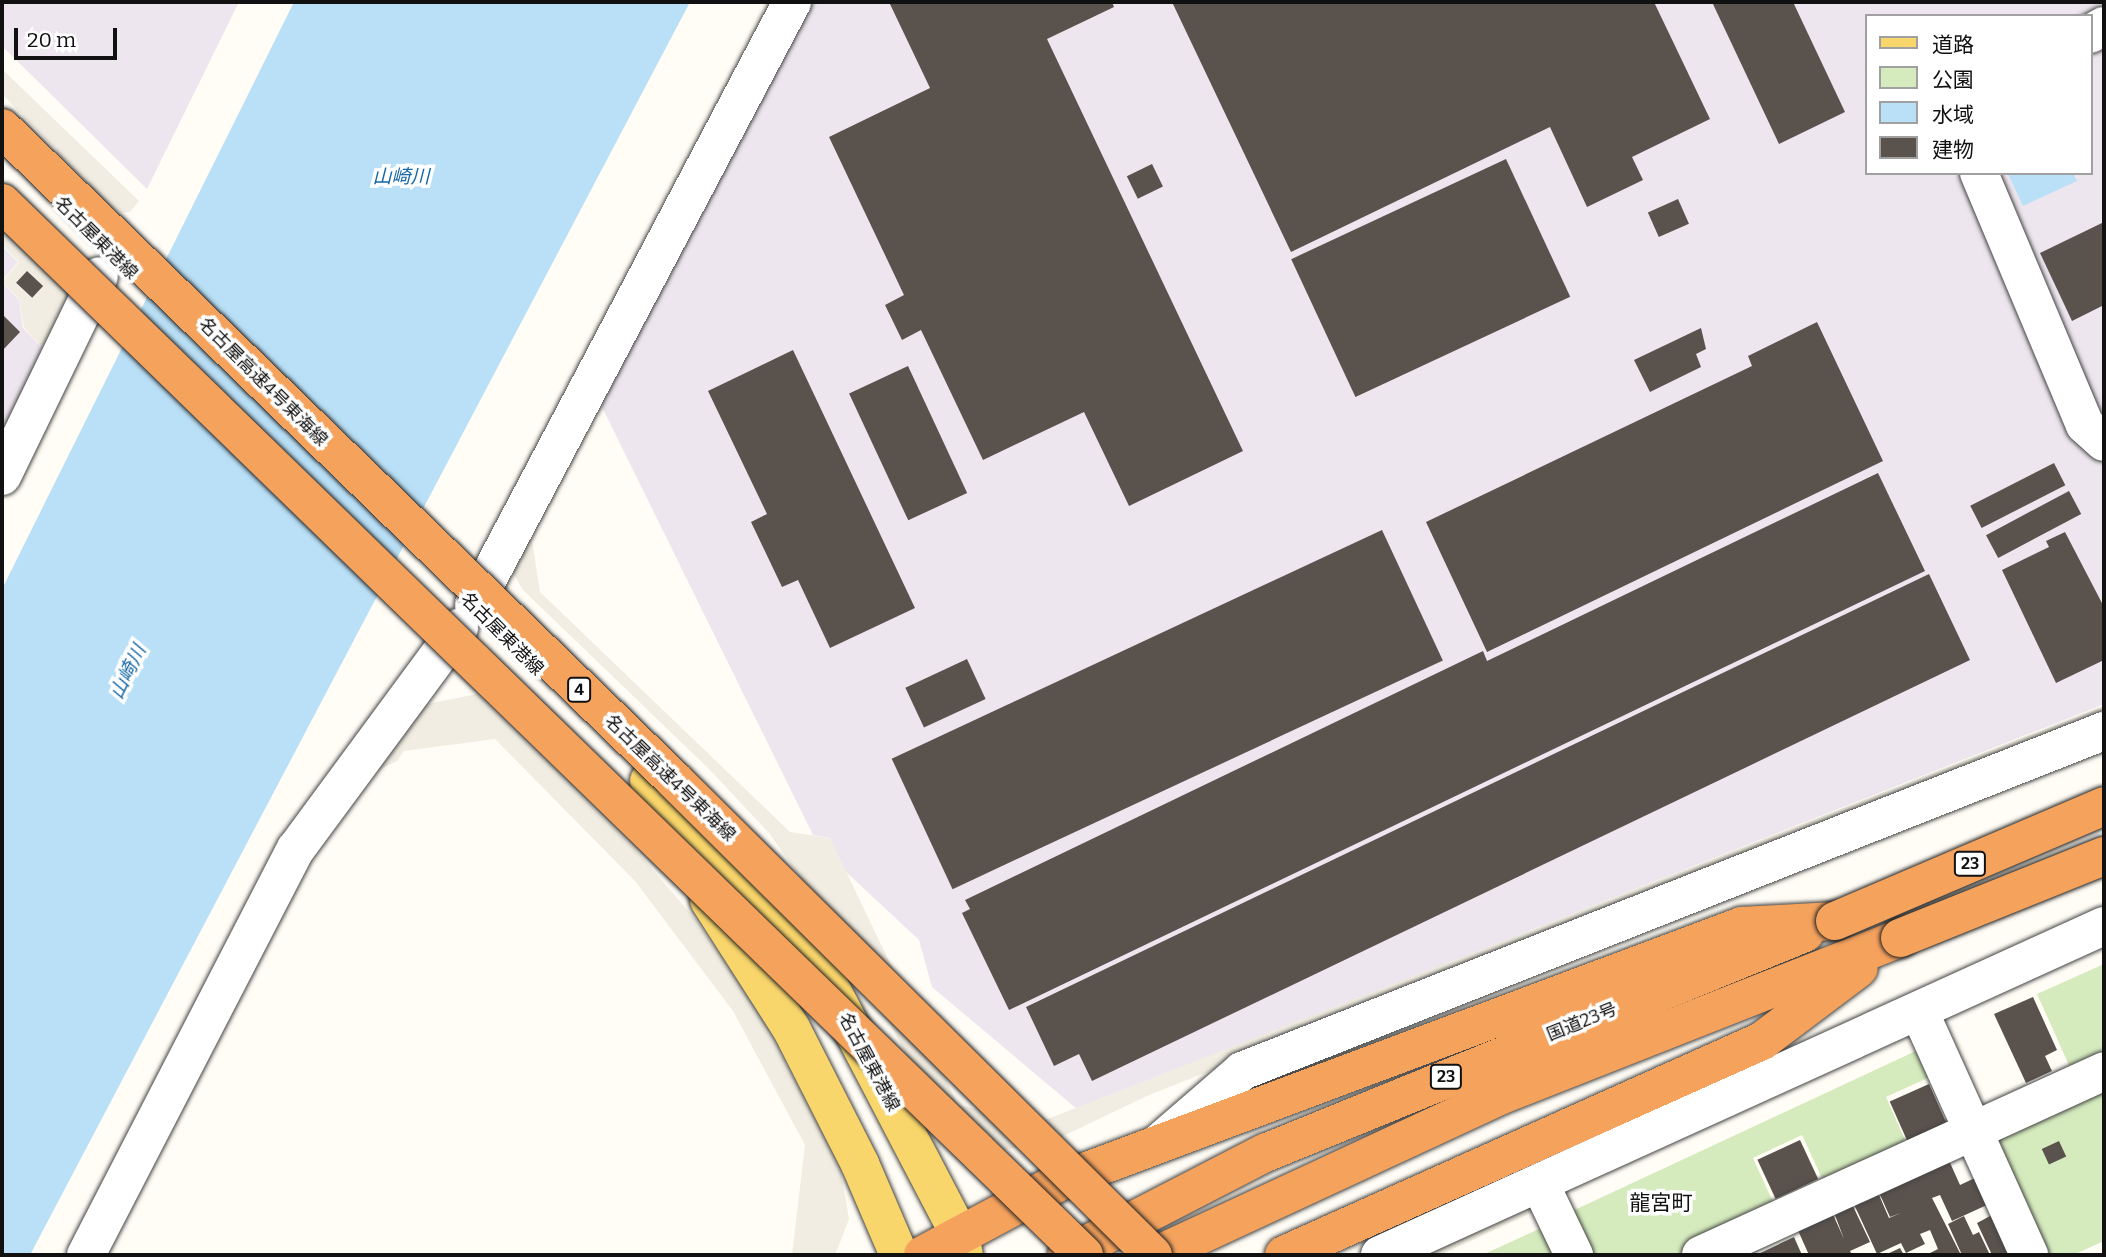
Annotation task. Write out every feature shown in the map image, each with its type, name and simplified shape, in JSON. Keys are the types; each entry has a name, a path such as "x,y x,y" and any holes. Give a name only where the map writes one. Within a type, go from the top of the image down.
{"highway":[{"name":"名古屋高速4号東海線","path":"2,128 663,770 1155,1255"},
{"path":"2,203 457,641 1084,1255"},
{"name":"国道23号","path":"1067,1255 1265,1153 1835,920 2104,806"},
{"name":"23","path":"1155,1255 1499,1096 2104,856"},
{"path":"923,1255 962,1245 1063,1180 1742,926 1835,920"},
{"path":"1284,1255 1762,1041 1900,938"}],"main road":[{"name":"名古屋東港線","path":"2,146 116,282"},
{"name":"名古屋東港線","path":"2,181 116,282 457,608 678,810 780,923 828,983 962,1245"},
{"name":"名古屋東港線","path":"457,608 668,838 791,1028 860,1164 898,1255"}],"street":[{"path":"86,1255 296,849 457,608 792,2"},
{"path":"1980,175 2085,425 2104,442"},
{"path":"2,476 116,282"},
{"path":"1157,1145 1242,1071 2104,732"},
{"path":"1380,1255 2104,926"},
{"path":"1919,1011 2029,1255"},
{"path":"1701,1255 2104,1071"},
{"path":"1540,1184 1574,1255"}],"shaded area":[{"path":"2,2 239,2 147,189 2,46"},
{"path":"807,2 2104,2 2104,704 1077,1109 932,987 919,940 845,871 830,838 813,835 598,399"},
{"path":"2,69 139,201 130,212 120,213 107,203 2,94"},
{"path":"2,222 80,293 52,358 24,328 19,299 2,282 19,262 2,245"},
{"path":"2,246 18,262 2,281"},
{"path":"2,282 19,300 23,328 52,358 2,460"},
{"path":"530,527 540,592 790,832 830,838 958,1105 1040,1122 2104,706 2104,719 1149,1095 1053,1141 1004,1150 977,1143 929,1100 855,955 769,833 710,770 523,590 513,573 513,557"},
{"path":"477,694 634,848 696,920 756,1006 840,1167 849,1219 835,1255 792,1255 805,1145 733,1011 635,881 495,739 404,751 397,761 353,783 418,706"},
{"path":"1531,1199 1542,1208 1440,1255 1409,1255"}],"green space":[{"path":"2104,964 2104,1060 2073,1074 2037,994"},
{"path":"1920,1049 1932,1076 1886,1097 1909,1149 1826,1187 1802,1135 1753,1158 1777,1211 1679,1255 1587,1255 1568,1213"},
{"path":"2104,1089 2104,1241 2073,1255 2043,1255 1988,1140"},
{"path":"1550,1224 1562,1255 1482,1255"}],"water":[{"name":"山崎川","path":"294,2 690,2 30,1255 2,1255 2,589"},
{"path":"2008,175 2074,175 2077,181 2023,206"}],"building":[{"path":"889,2 1112,2 1114,7 1047,39 1243,451 1129,506 1084,412 983,460 921,330 902,340 885,305 904,295 829,137 930,88"},
{"path":"1172,2 1654,2 1710,119 1632,157 1643,180 1587,207 1550,127 1291,252"},
{"path":"1712,2 1793,2 1845,112 1779,144"},
{"path":"1506,159 1570,297 1355,397 1291,259"},
{"path":"1152,164 1163,186 1138,199 1127,176"},
{"path":"1678,199 1689,224 1659,237 1648,212"},
{"path":"2104,222 2104,305 2072,321 2040,253"},
{"path":"27,271 43,286 32,298 16,283"},
{"path":"2,314 20,332 2,351"},
{"path":"1817,322 1883,461 1487,652 1426,522 1752,366 1748,356"},
{"path":"1701,328 1706,349 1696,354 1701,367 1650,392 1634,360"},
{"path":"793,350 915,608 830,648 798,580 782,587 751,522 767,514 708,391"},
{"path":"908,366 967,493 908,520 849,393"},
{"path":"2054,463 2065,485 1982,528 1970,506"},
{"path":"1878,473 1925,571 1009,1010 962,913 970,909 965,900 1483,651 1487,661"},
{"path":"2069,491 2081,514 1998,558 1986,535"},
{"path":"1382,530 1443,661 953,889 892,759"},
{"path":"2065,532 2104,607 2104,660 2056,683 2002,570 2049,547 2046,541"},
{"path":"1929,574 1970,660 1092,1081 1079,1054 1054,1066 1026,1007"},
{"path":"967,659 986,699 924,728 905,688"},
{"path":"2033,997 2057,1050 2045,1056 2052,1071 2026,1083 1994,1014"},
{"path":"1929,1084 1948,1126 1908,1144 1890,1101"},
{"path":"1800,1140 1818,1179 1776,1199 1757,1160"},
{"path":"2059,1141 2066,1156 2049,1164 2042,1149"},
{"path":"1947,1156 1960,1185 1977,1177 1989,1204 1952,1221 1940,1195 1932,1198 1961,1255 1926,1255 1938,1249 1930,1230 1920,1234 1925,1244 1906,1253 1901,1243 1877,1254 1852,1200 1876,1188 1889,1218 1901,1213 1890,1217 1877,1188"},
{"path":"1851,1202 1870,1242 1850,1251 1852,1255 1809,1255 1796,1226 1831,1210 1844,1239 1833,1210"},
{"path":"1992,1215 2010,1255 1992,1255 1977,1223"},
{"path":"1964,1216 1973,1235 1979,1232 1990,1255 1962,1255 1948,1224"},
{"path":"1794,1237 1802,1255 1756,1255"},
{"path":"1900,1248 1904,1255 1885,1255"}],"district":[{"name":"龍宮町","path":"1661,1203"}]}
